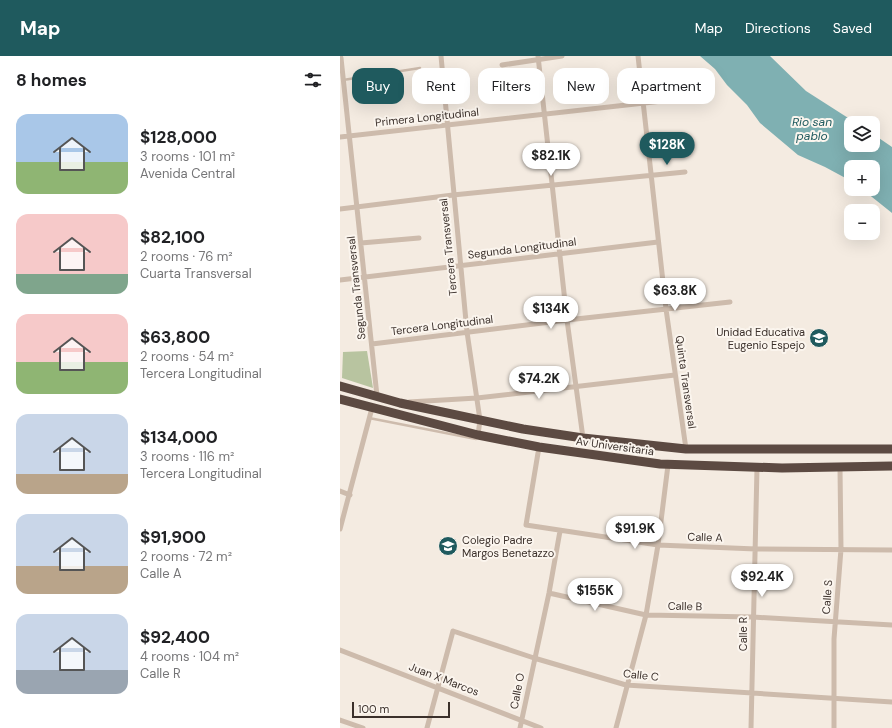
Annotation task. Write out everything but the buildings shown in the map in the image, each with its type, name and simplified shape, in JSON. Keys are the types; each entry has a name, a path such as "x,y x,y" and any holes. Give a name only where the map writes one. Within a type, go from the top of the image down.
{"highway":[{"name":"Av Universitaria","path":"340,386 400,403 480,420 583,438 686,449 892,450"},
{"name":"Av Universitaria","path":"340,399 538,449 668,465 757,468 875,468 892,466"},
{"path":"874,450 875,468"}],"street":[{"path":"340,58 346,56"},
{"name":"Tercera Transversal","path":"441,56 466,332 480,420 478,435"},
{"path":"502,65 538,58 562,56"},
{"name":"Quinta Transversal","path":"638,56 639,68"},
{"name":"Segunda Transversal","path":"340,58 358,206 377,396"},
{"path":"538,58 546,114 567,320 583,438"},
{"name":"Primera Longitudinal","path":"340,137 448,126 626,104"},
{"name":"Quinta Transversal","path":"642,104 666,309 686,449"},
{"path":"340,209 453,195 685,172"},
{"path":"361,243 419,238"},
{"name":"Segunda Longitudinal","path":"340,280 658,242"},
{"name":"Tercera Longitudinal","path":"372,344 730,302"},
{"path":"400,403 477,398 675,375"},
{"path":"340,529 372,408"},
{"name":"Calle A","path":"538,449 526,525 658,545 756,549 892,550"},
{"path":"616,728 626,685 646,615 658,545 668,465"},
{"name":"Calle R","path":"751,728 757,468"},
{"name":"Calle S","path":"834,728 835,622 841,549 840,468"},
{"path":"340,491 350,495"},
{"name":"Calle O","path":"520,728 549,593 560,530"},
{"name":"Calle B","path":"549,593 646,615 753,617 892,625"},
{"name":"Calle C","path":"438,687 453,631 534,658 626,685 892,702"},
{"name":"Juan X Marcos","path":"340,650 541,728"},
{"path":"427,728 438,687"},
{"path":"340,720 363,728"}],"lane":[{"path":"343,80 412,69"},
{"path":"369,418 538,449"}],"green space":[{"path":"367,351 373,388 342,378 343,352"}],"water":[{"name":"Rio san pablo","path":"700,56 770,56 806,91 845,116 844,152 880,152 880,139 892,147 892,213 871,196 880,196 880,160 844,160 844,177 798,155 760,123 747,105 727,85 714,68"}],"place":[{"name":"Unidad Educativa Eugenio Espejo","path":"819,338"},
{"name":"Colegio Padre Margos Benetazzo","path":"448,546"}]}
